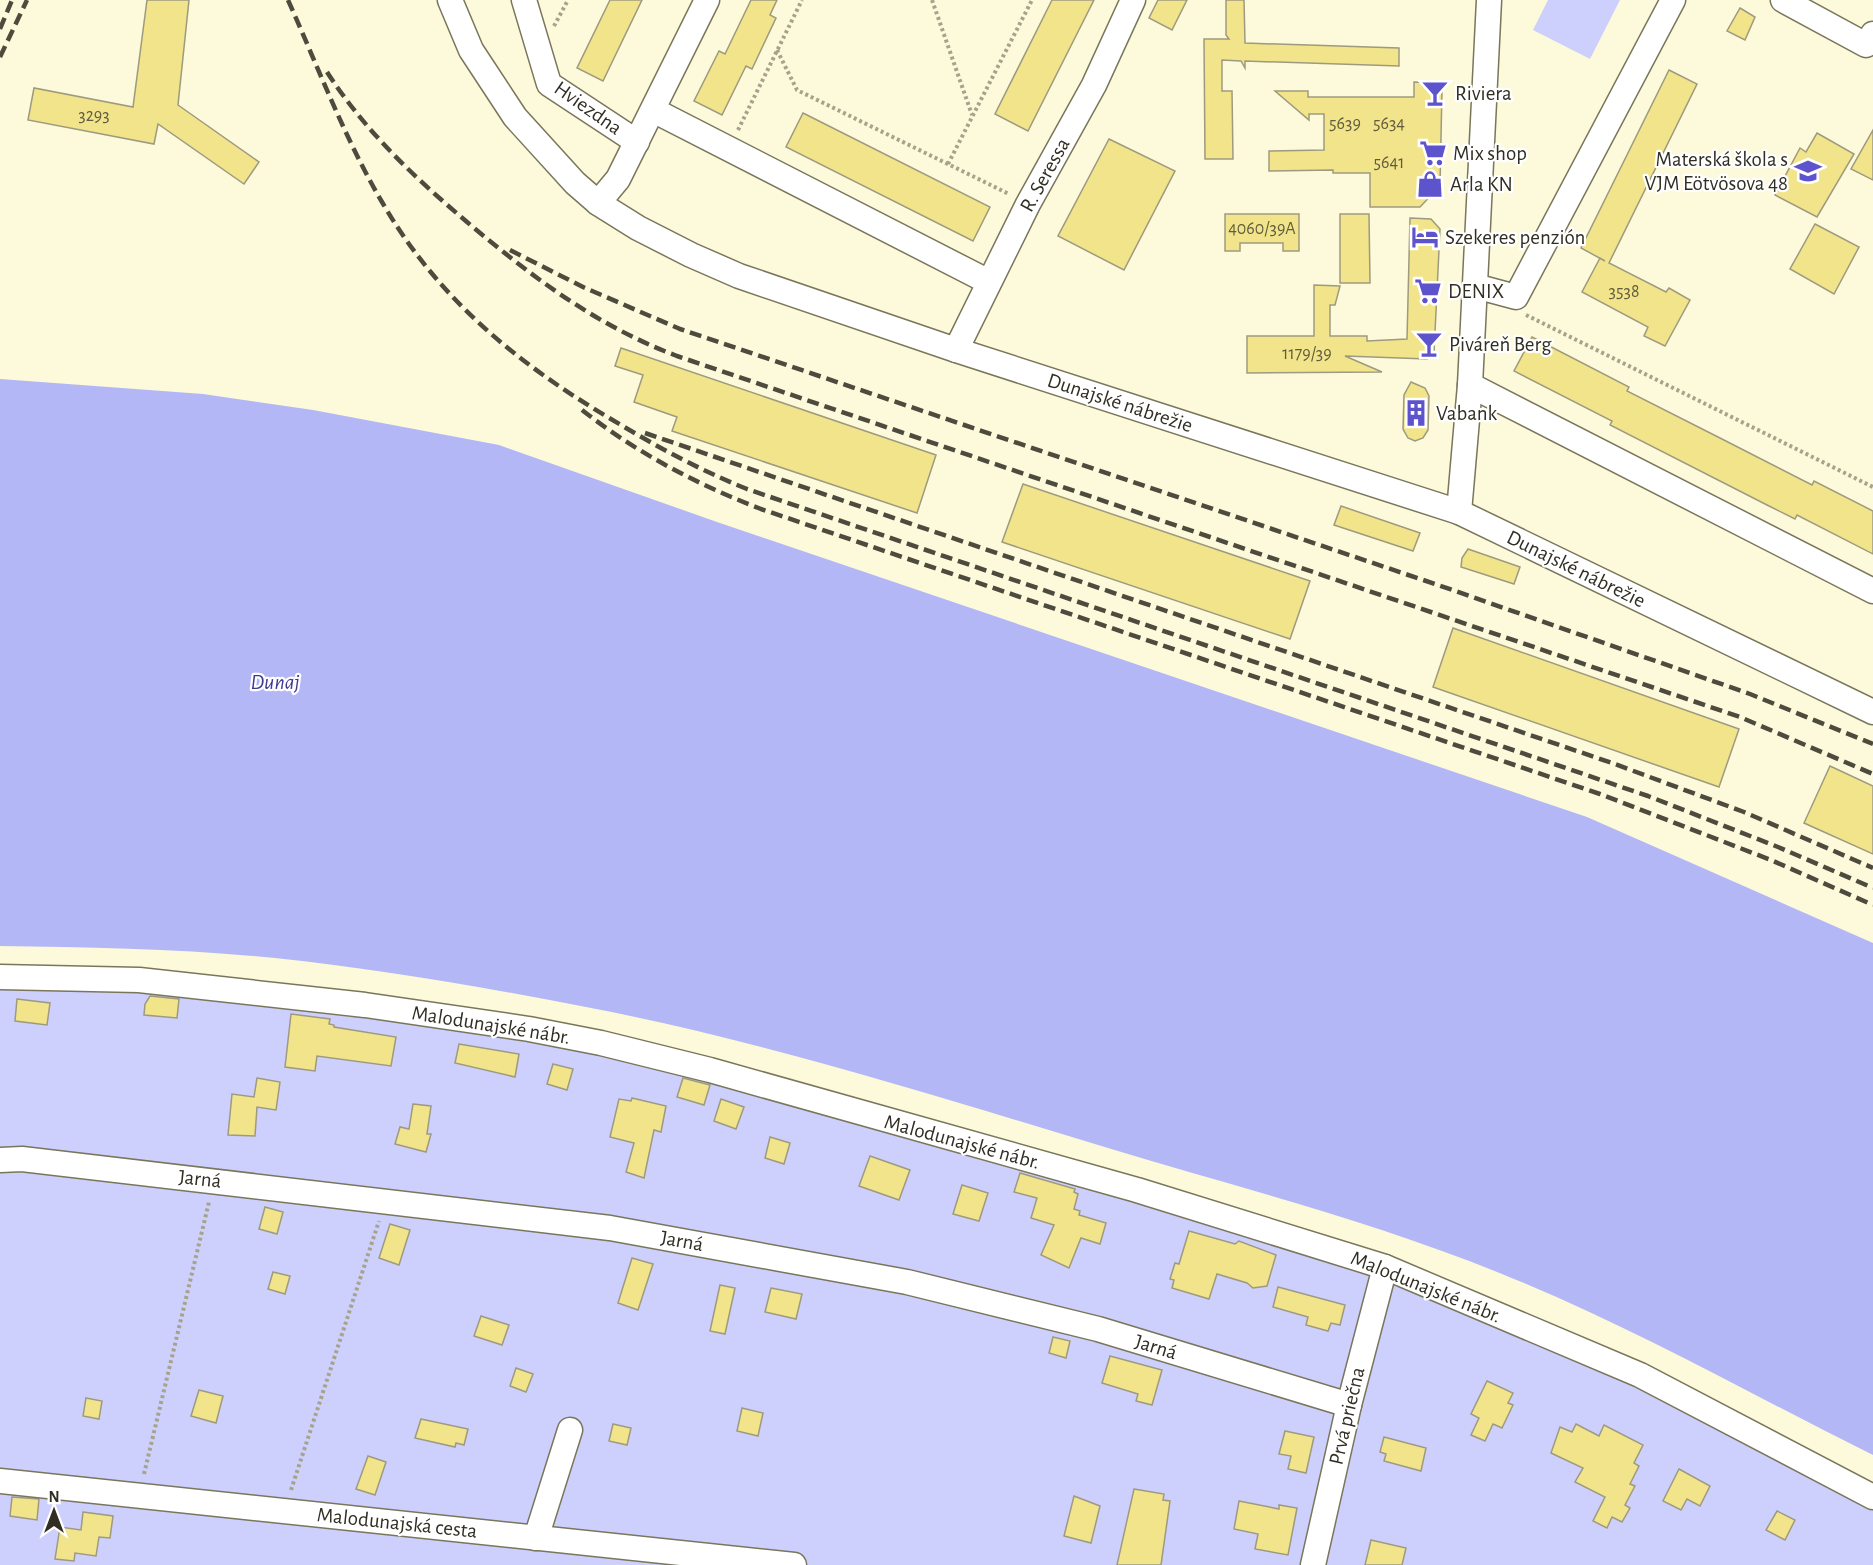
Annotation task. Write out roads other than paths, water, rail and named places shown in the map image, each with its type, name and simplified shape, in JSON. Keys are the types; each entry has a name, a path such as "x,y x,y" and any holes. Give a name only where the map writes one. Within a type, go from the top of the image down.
{"street":[{"name":"Dunajské nábrežie","path":"450,0 471,50 515,117 575,183 598,203 638,228 739,276 956,350 1459,512 1873,712"},
{"name":"Hviezdna","path":"524,0 549,84 637,142"},
{"name":"Hviezdna","path":"598,203 618,180 707,0"},
{"name":"R. Seressa","path":"956,350 1028,204 1094,85 1132,0"},
{"path":"1459,512 1470,385 1489,0"},
{"path":"1474,286 1516,297 1673,0"},
{"path":"1783,0 1866,45 1873,34"},
{"path":"653,110 989,282"},
{"path":"1470,385 1873,591"},
{"name":"Malodunajské nábr.","path":"0,977 139,980 242,989 430,1014 601,1043 710,1070 1137,1191 1384,1267 1640,1375 1873,1497"},
{"name":"Jarná","path":"0,1160 22,1159 214,1180 610,1228 907,1282 1098,1329 1349,1405"},
{"name":"Prvá priečna","path":"1313,1565 1349,1405 1384,1267"},
{"path":"536,1538 570,1430"},
{"name":"Malodunajská cesta","path":"0,1481 794,1565"}],"water":[{"name":"Dunaj","path":"0,379 203,394 313,410 499,445 717,522 1587,817 1873,943 1873,1455 1596,1315 1454,1255 1307,1206 784,1053 586,1007 353,967 207,952 0,946"}],"railway":[{"path":"0,29 12,0"},
{"path":"0,57 27,0"},
{"path":"288,0 344,128 369,178 403,236 427,267 452,297 509,349 572,395 658,446 747,489 1648,796 1778,847 1873,888"},
{"path":"327,72 374,134 428,188 467,222 516,262 566,298 648,344 677,356 1740,717 1873,774"},
{"path":"510,250 583,287 680,329 1438,585 1750,694 1873,744"},
{"path":"582,410 646,454 690,478 761,509 1600,794 1771,860 1873,905"},
{"path":"645,433 1612,763 1744,812 1873,868"}],"place":[{"name":"Riviera","path":"1435,93"},
{"name":"Mix shop","path":"1433,153"},
{"name":"Materská škola s VJM Eötvösova 48","path":"1808,171"},
{"name":"Arla KN","path":"1430,184"},
{"name":"Szekeres penzión","path":"1425,237"},
{"name":"DENIX","path":"1428,291"},
{"name":"Piváreň Berg","path":"1429,344"},
{"name":"Vabank","path":"1416,413"}]}
